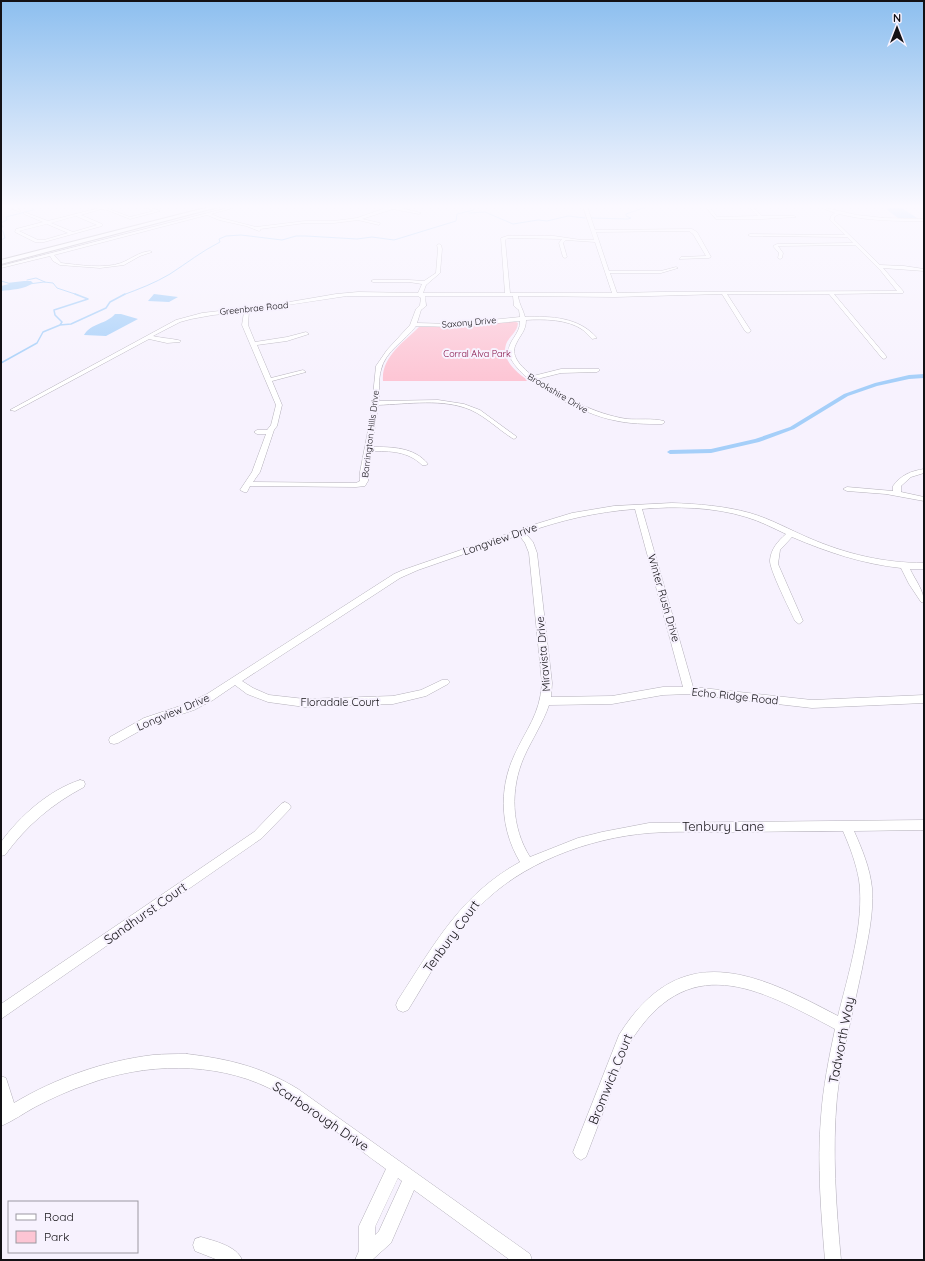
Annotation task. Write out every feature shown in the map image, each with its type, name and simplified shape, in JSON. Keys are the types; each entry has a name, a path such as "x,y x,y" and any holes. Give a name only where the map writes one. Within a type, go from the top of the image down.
{"street":[{"path":"81,265 116,265"},
{"path":"420,294 421,288 425,283 438,273 439,265"},
{"path":"505,265 508,295"},
{"path":"605,265 615,295"},
{"path":"880,266 924,270"},
{"name":"Greenbrae Road","path":"13,410 173,323 195,316 221,311 272,307 348,294 615,295 901,292 880,266"},
{"path":"607,272 663,272 676,268"},
{"path":"373,281 409,281 425,283"},
{"path":"831,292 884,357"},
{"path":"724,293 748,331"},
{"path":"305,294 310,300"},
{"name":"Barrington Hills Drive","path":"270,430 256,472 246,487 362,484 364,481 364,472 375,403 376,372 387,352 409,332 415,324 419,309 423,306 424,297 420,294"},
{"name":"Brookshire Drive","path":"515,295 517,306 521,309"},
{"name":"Brookshire Drive","path":"523,295 524,306 521,309 523,329 513,343 511,350 517,366 532,378 573,404 596,414 632,422 662,422"},
{"path":"247,309 245,325 269,380 277,403 280,405 274,426 270,430 257,432"},
{"name":"Saxony Drive","path":"415,324 458,325 501,319 553,319 571,323 588,331 594,338"},
{"path":"253,344 306,334"},
{"path":"148,337 167,341 178,341"},
{"path":"532,378 561,371 597,370"},
{"path":"269,380 303,372"},
{"path":"375,403 442,403 463,406 479,412 514,437"},
{"path":"368,449 404,452 419,458 424,464"},
{"path":"898,494 897,486 903,478 915,472 924,471"},
{"path":"847,489 898,494 924,499"},
{"name":"Longview Drive","path":"114,740 148,721 200,702 236,681 397,576 420,566 470,551 561,518 584,513 611,508 690,505 714,507 750,516 848,555 904,566 924,566"},
{"name":"Winter Rush Drive","path":"638,507 689,690"},
{"name":"Miravista Drive","path":"520,532 529,542 534,560 547,682 546,701 540,720 515,766 510,788 509,810 512,832 516,843 528,864"},
{"path":"792,534 777,548 774,556 774,564 799,621"},
{"path":"904,566 917,591 924,600"},
{"name":"Floradale Court","path":"236,681 250,691 268,698 305,703 373,702 394,700 423,693 445,682"},
{"name":"Echo Ridge Road","path":"546,701 612,700 663,691 689,690 812,704 924,699"},
{"path":"1,851 5,837 48,801 80,784"},
{"name":"Sandhurst Court","path":"1,1012 258,835 285,807"},
{"name":"Tadworth Way","path":"833,1260 828,1191 827,1133 833,1076 864,932 867,901 863,871 846,825"},
{"name":"Tenbury Lane","path":"528,864 546,854 583,840 649,828 924,825"},
{"name":"Tenbury Court","path":"403,1005 447,937 473,904 496,884 528,864"},
{"name":"Bromwich Court","path":"581,1152 624,1040 633,1024 655,999 668,991 693,981 725,978 741,981 780,994 843,1026"},
{"name":"Scarborough Drive","path":"5,1116 58,1088 113,1068 166,1061 201,1062 237,1068 268,1080 306,1102 524,1260"},
{"path":"1,1083 5,1116"},
{"path":"365,1256 367,1226 395,1167"},
{"path":"365,1256 385,1237 411,1178"},
{"path":"201,1245 215,1249 234,1260"}],"green space":[{"name":"Corral Alva Park","path":"514,321 518,323 515,331 507,342 505,348 506,354 515,370 529,381 383,381 383,372 390,357 400,344 419,327 461,327"}],"water":[{"path":"31,281 33,283 22,288 1,291 1,286 9,284 7,283"},
{"path":"154,294 178,297 169,302 148,301"},
{"path":"115,314 121,314 138,319 106,336 84,335 91,328 108,320"}],"waterway":[{"path":"124,295 153,283 184,265"},
{"path":"27,280 36,278 45,282"},
{"path":"1,281 8,283"},
{"path":"29,284 44,282 53,283 57,288 75,294"},
{"path":"60,325 62,322 55,315 54,310 88,299 75,294"},
{"path":"60,325 71,324 106,308 110,302 124,295"},
{"path":"1,363 37,343 43,332 60,325"},
{"path":"670,452 711,451 757,441 792,428 846,395 875,385 909,377 924,376"}]}
